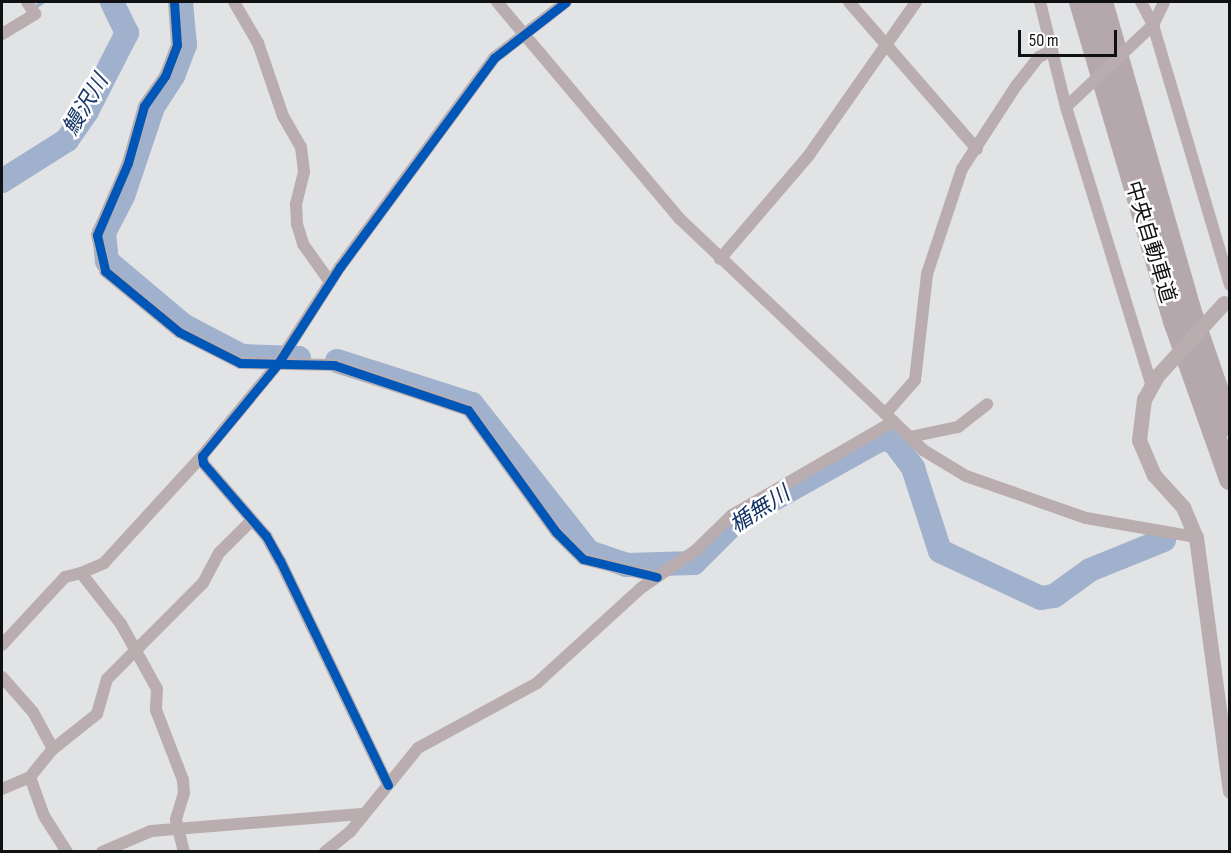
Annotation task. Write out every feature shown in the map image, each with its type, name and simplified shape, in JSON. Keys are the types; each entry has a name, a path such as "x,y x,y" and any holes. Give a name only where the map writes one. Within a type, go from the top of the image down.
{"highway":[{"name":"中央自動車道","path":"1080,2 1173,321 1230,479"},
{"name":"中央自動車道","path":"1102,2 1192,315 1230,426"}],"street":[{"path":"174,2 177,45 165,76 144,106 128,163 96,235 99,263 179,332 240,363 334,365 468,410 556,532 583,559 662,573"},
{"path":"234,2 258,43 283,116 301,147 304,172 296,204 297,224 303,244 330,282"},
{"path":"498,2 680,219 910,437 966,476 1076,514 1196,537"},
{"path":"2,645 65,578 104,563 202,456 277,365 330,282 494,58 566,2"},
{"path":"849,2 977,149"},
{"path":"720,259 809,154 916,2"},
{"path":"1040,2 1066,107 1154,380"},
{"path":"1141,2 1153,24 1228,298 1154,380 1139,421 1144,456 1183,507 1196,537 1230,791"},
{"path":"1066,107 1153,24 1164,2"},
{"path":"2,34 31,7"},
{"path":"325,852 364,814 418,748 537,683 732,515 890,417 915,380 927,274 962,169 1016,86 1039,57 1052,50"},
{"path":"910,437 958,427 987,404"},
{"path":"202,456 203,463 251,521 280,561 388,785"},
{"path":"2,789 30,777 53,749 97,714 102,687 134,651 203,583 219,553 251,521"},
{"path":"81,573 121,624 157,689 156,710 183,780 178,830 184,852"},
{"path":"2,676 33,712 53,749"},
{"path":"30,777 44,816 67,852"},
{"path":"102,852 151,831 364,814"}],"waterway":[{"name":"楯無川","path":"34,8 43,2"},
{"name":"鰻沢川","path":"2,181 67,140 87,111 127,33 112,2"},
{"name":"楯無川","path":"181,2 185,45 173,76 153,107 123,196 104,233 107,261 183,325 242,356 299,358"},
{"name":"楯無川","path":"337,361 472,404 589,552 626,565 694,563 738,519 881,439 893,441 913,468 940,551 1041,598 1054,596 1090,570 1164,540"}],"cycle path":[{"path":"174,2 177,45 165,76 144,106 128,163 97,235 105,271 179,332 240,363 334,365 468,410 556,532 583,559 657,577"},
{"path":"388,785 266,536 203,463 202,456 277,365 340,267 494,58 566,2"}]}
